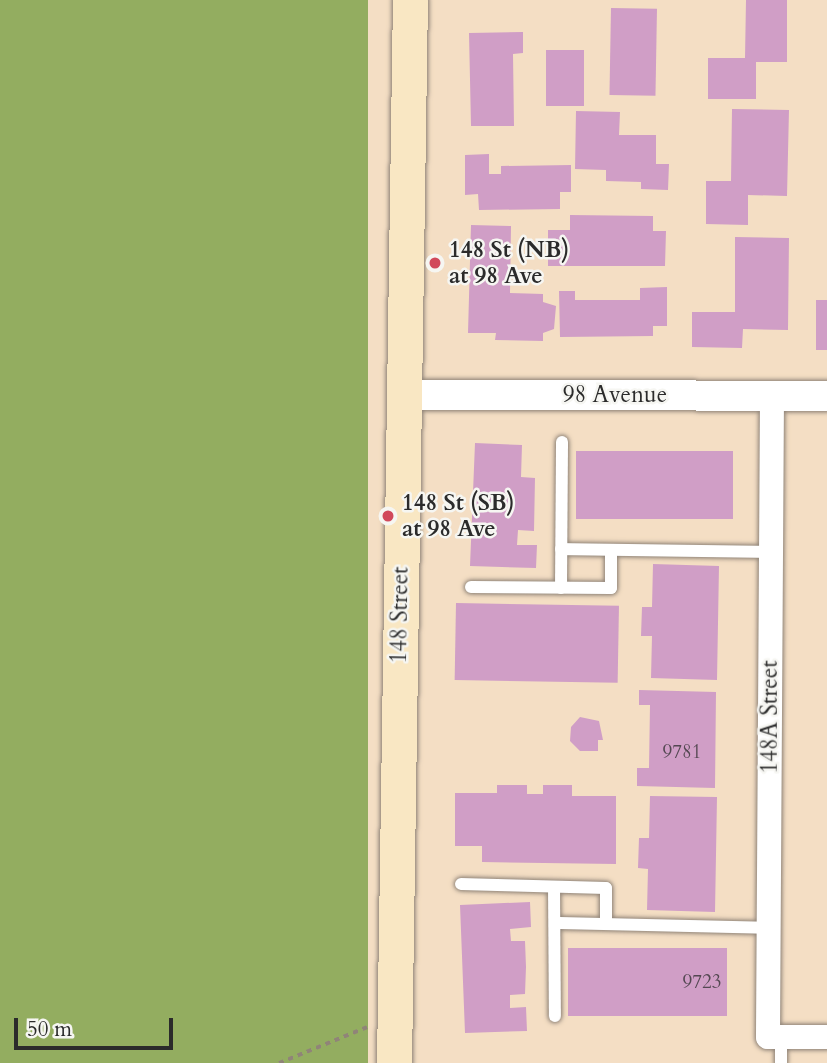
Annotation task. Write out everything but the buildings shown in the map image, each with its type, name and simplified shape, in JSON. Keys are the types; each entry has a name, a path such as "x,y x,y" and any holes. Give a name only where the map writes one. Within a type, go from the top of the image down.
{"main road":[{"name":"148 Street","path":"394,1063 410,0"}],"street":[{"name":"98 Avenue","path":"402,395 827,396"},
{"name":"148A Street","path":"772,396 769,552 771,928 775,1037"},
{"path":"775,1037 827,1037"}],"lane":[{"path":"561,588 562,442"},
{"path":"561,549 769,552"},
{"path":"471,587 611,588 611,550"},
{"path":"461,884 606,888 606,924"},
{"path":"554,887 555,1016"},
{"path":"555,923 771,928"},
{"path":"775,1037 781,1063"}],"path":[{"path":"279,1063 374,1024"}],"green space":[{"path":"0,0 368,0 368,1063 0,1063"}],"place":[{"name":"148 St (NB) at 98 Ave","path":"435,263"},
{"name":"148 St (SB) at 98 Ave","path":"388,516"}]}
